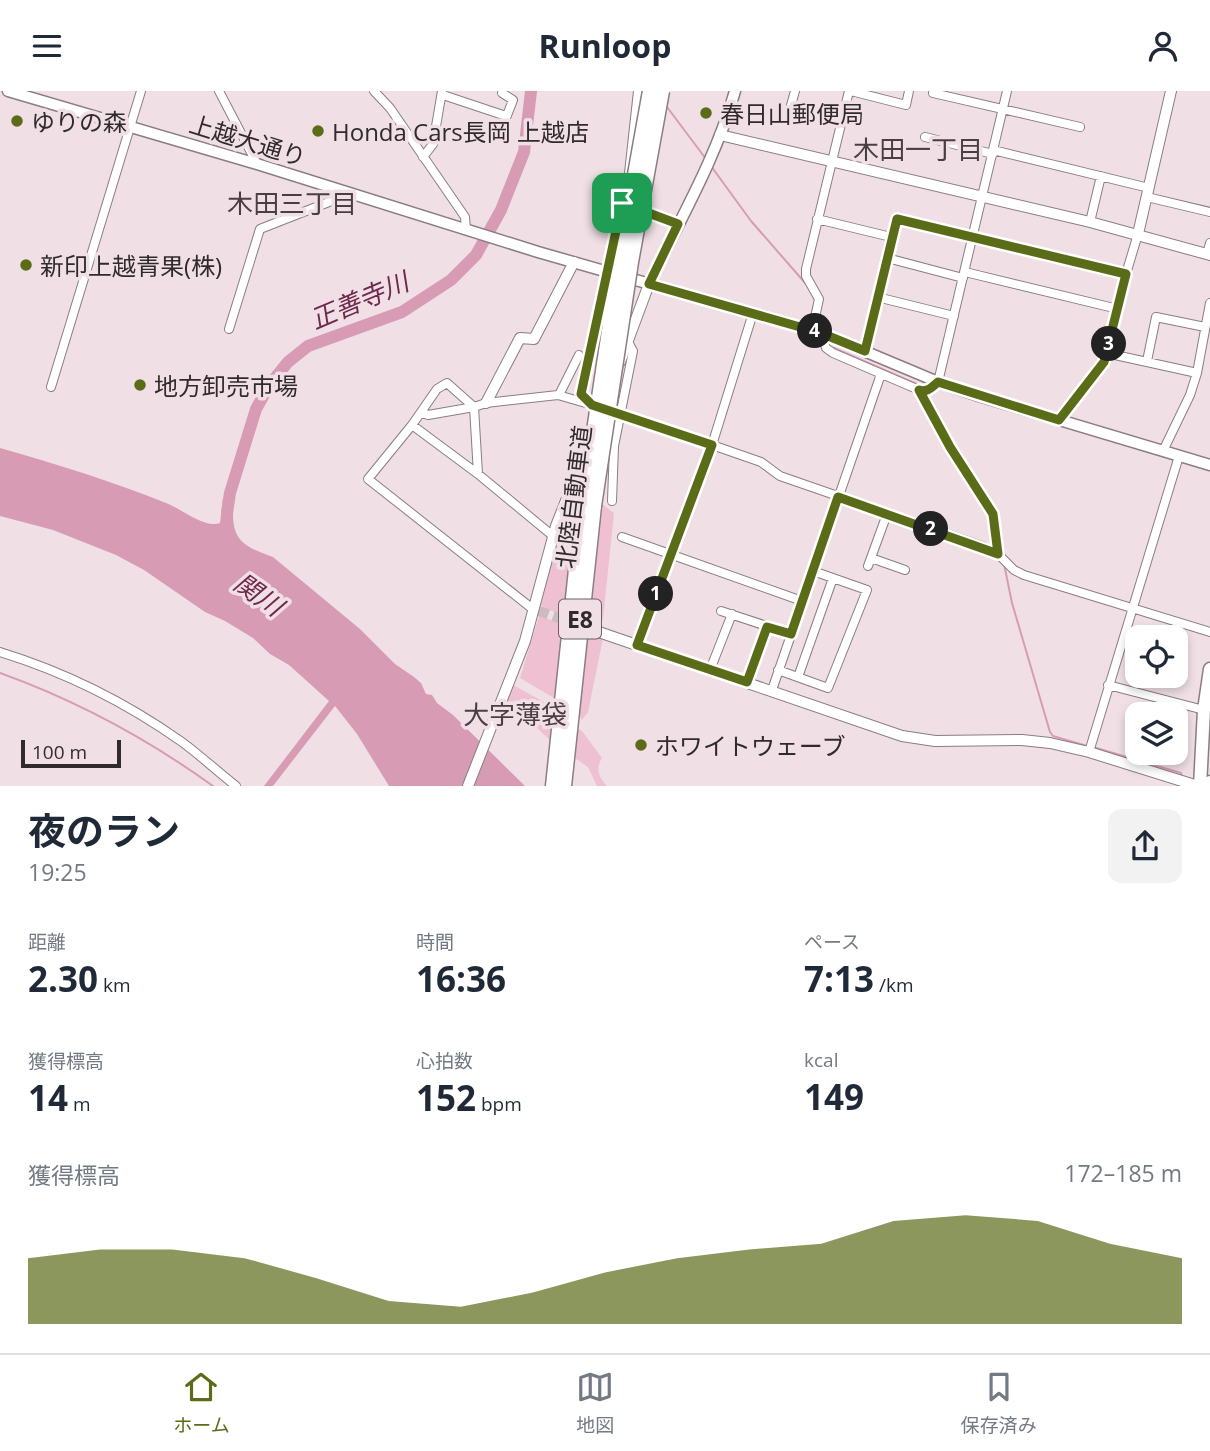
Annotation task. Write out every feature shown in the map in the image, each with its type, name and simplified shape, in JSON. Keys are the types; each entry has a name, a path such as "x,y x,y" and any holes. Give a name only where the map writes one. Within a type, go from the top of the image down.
{"highway":[{"name":"北陸自動車道","path":"553,786 558,721 589,505 620,257 650,91"},
{"name":"北陸自動車道","path":"564,786 589,505 662,91"}],"main road":[{"name":"上越大通り","path":"8,91 574,262"},
{"path":"649,284 700,181 735,91"},
{"path":"574,262 817,332 938,382 1210,465"},
{"path":"1199,786 1204,710 1210,669"}],"street":[{"path":"51,387 141,91"},
{"path":"219,91 257,165"},
{"path":"374,91 390,108 471,230"},
{"path":"592,405 581,394 629,175 638,91"},
{"path":"795,91 790,109 841,123"},
{"path":"909,91 906,105 875,94 850,91 817,219 806,276 820,299 817,332 826,348 832,353 924,392 938,382 1007,91"},
{"path":"1059,420 1100,367 1107,353 1126,274 1139,235 1171,91"},
{"path":"501,92 513,100 502,128"},
{"path":"423,157 433,143 442,93 506,116"},
{"path":"933,93 952,94 1003,110 1080,127"},
{"path":"720,135 1209,251"},
{"path":"925,137 1101,176 1210,212"},
{"path":"1090,222 1101,176"},
{"path":"229,329 260,229 334,200 339,190"},
{"path":"622,203 678,224"},
{"path":"817,219 891,237"},
{"path":"865,351 897,219 1126,274"},
{"path":"887,258 1118,309"},
{"path":"486,403 520,338 534,339 574,262"},
{"path":"468,786 536,611 553,536 649,284"},
{"path":"877,297 954,316"},
{"path":"1163,451 1190,395 1197,373 1210,303"},
{"path":"637,645 712,445 753,313"},
{"path":"1147,361 1156,317 1205,327"},
{"path":"612,501 614,446 633,351 628,342"},
{"path":"1107,353 1197,373"},
{"path":"559,395 579,355"},
{"path":"772,689 881,374"},
{"path":"478,474 474,407 447,383 437,389 368,479 536,611"},
{"path":"919,390 950,447 993,514 998,554"},
{"path":"421,412 428,415 486,403 559,395 761,462 780,476 998,554 1014,570 1024,575 1210,632"},
{"path":"412,425 478,474 553,536"},
{"path":"1089,752 1179,456"},
{"path":"887,514 869,562 905,570"},
{"path":"622,537 802,601"},
{"path":"778,670 828,688 867,590 813,571"},
{"path":"798,677 833,578"},
{"path":"721,611 791,634"},
{"path":"710,670 732,614"},
{"path":"747,682 767,627"},
{"path":"590,629 918,739 1022,740 1050,743 1089,752 1199,786"},
{"path":"0,652 42,666 102,693 182,743 236,786"},
{"path":"1108,685 1204,710"}],"shaded area":[{"path":"573,499 580,500 566,616 539,604 569,503"},
{"path":"603,505 614,513 603,619 596,626 588,624"},
{"path":"539,616 563,624 554,698 520,678"},
{"path":"587,632 603,638 588,712 582,720 578,714"},
{"path":"513,685 557,709 553,743 508,701"},
{"path":"574,727 582,731 602,758 599,773 607,786 597,786 588,767 569,754"}],"water":[{"name":"関川","path":"0,448 125,487 207,523 220,523 223,498 234,500 235,531 244,543 273,557 360,629 395,664 421,683 426,694 432,695 437,703 453,715 525,786 389,786 357,734 335,706 273,786 264,786 329,701 289,665 270,654 253,638 205,612 144,570 116,555 53,530 0,516"}],"waterway":[{"name":"正善寺川","path":"227,513 230,493 256,409 270,384 288,362 308,346 402,312 451,280 476,255 501,210 524,152 531,91"},
{"path":"667,107 706,159"},
{"path":"711,166 751,221 806,284"},
{"path":"834,348 919,385 920,388"},
{"path":"1000,540 1002,552"},
{"path":"1004,564 1012,603 1050,732 1053,736 1087,746"},
{"path":"0,673 111,722 213,786"},
{"path":"1093,747 1181,773 1182,777"}],"tunnel":[{"path":"539,611 573,623"}],"place":[{"name":"春日山郵便局","path":"706,113"},
{"name":"ゆりの森","path":"17,121"},
{"name":"Honda Cars長岡 上越店","path":"318,131"},
{"name":"新印上越青果(株)","path":"26,265"},
{"name":"地方卸売市場","path":"140,385"},
{"name":"ホワイトウェーブ","path":"641,745"}],"district":[{"name":"木田一丁目","path":"918,149"},
{"name":"木田三丁目","path":"292,203"},
{"name":"大字薄袋","path":"515,714"}],"route":[{"path":"622,203 678,224 649,284 821,333 865,351 897,219 1126,274 1104,362 1059,420 938,382 924,392 919,390 950,447 993,514 998,554 982,546 838,497 791,634 767,627 747,682 637,645 712,445 592,405 581,394 622,203"}]}
